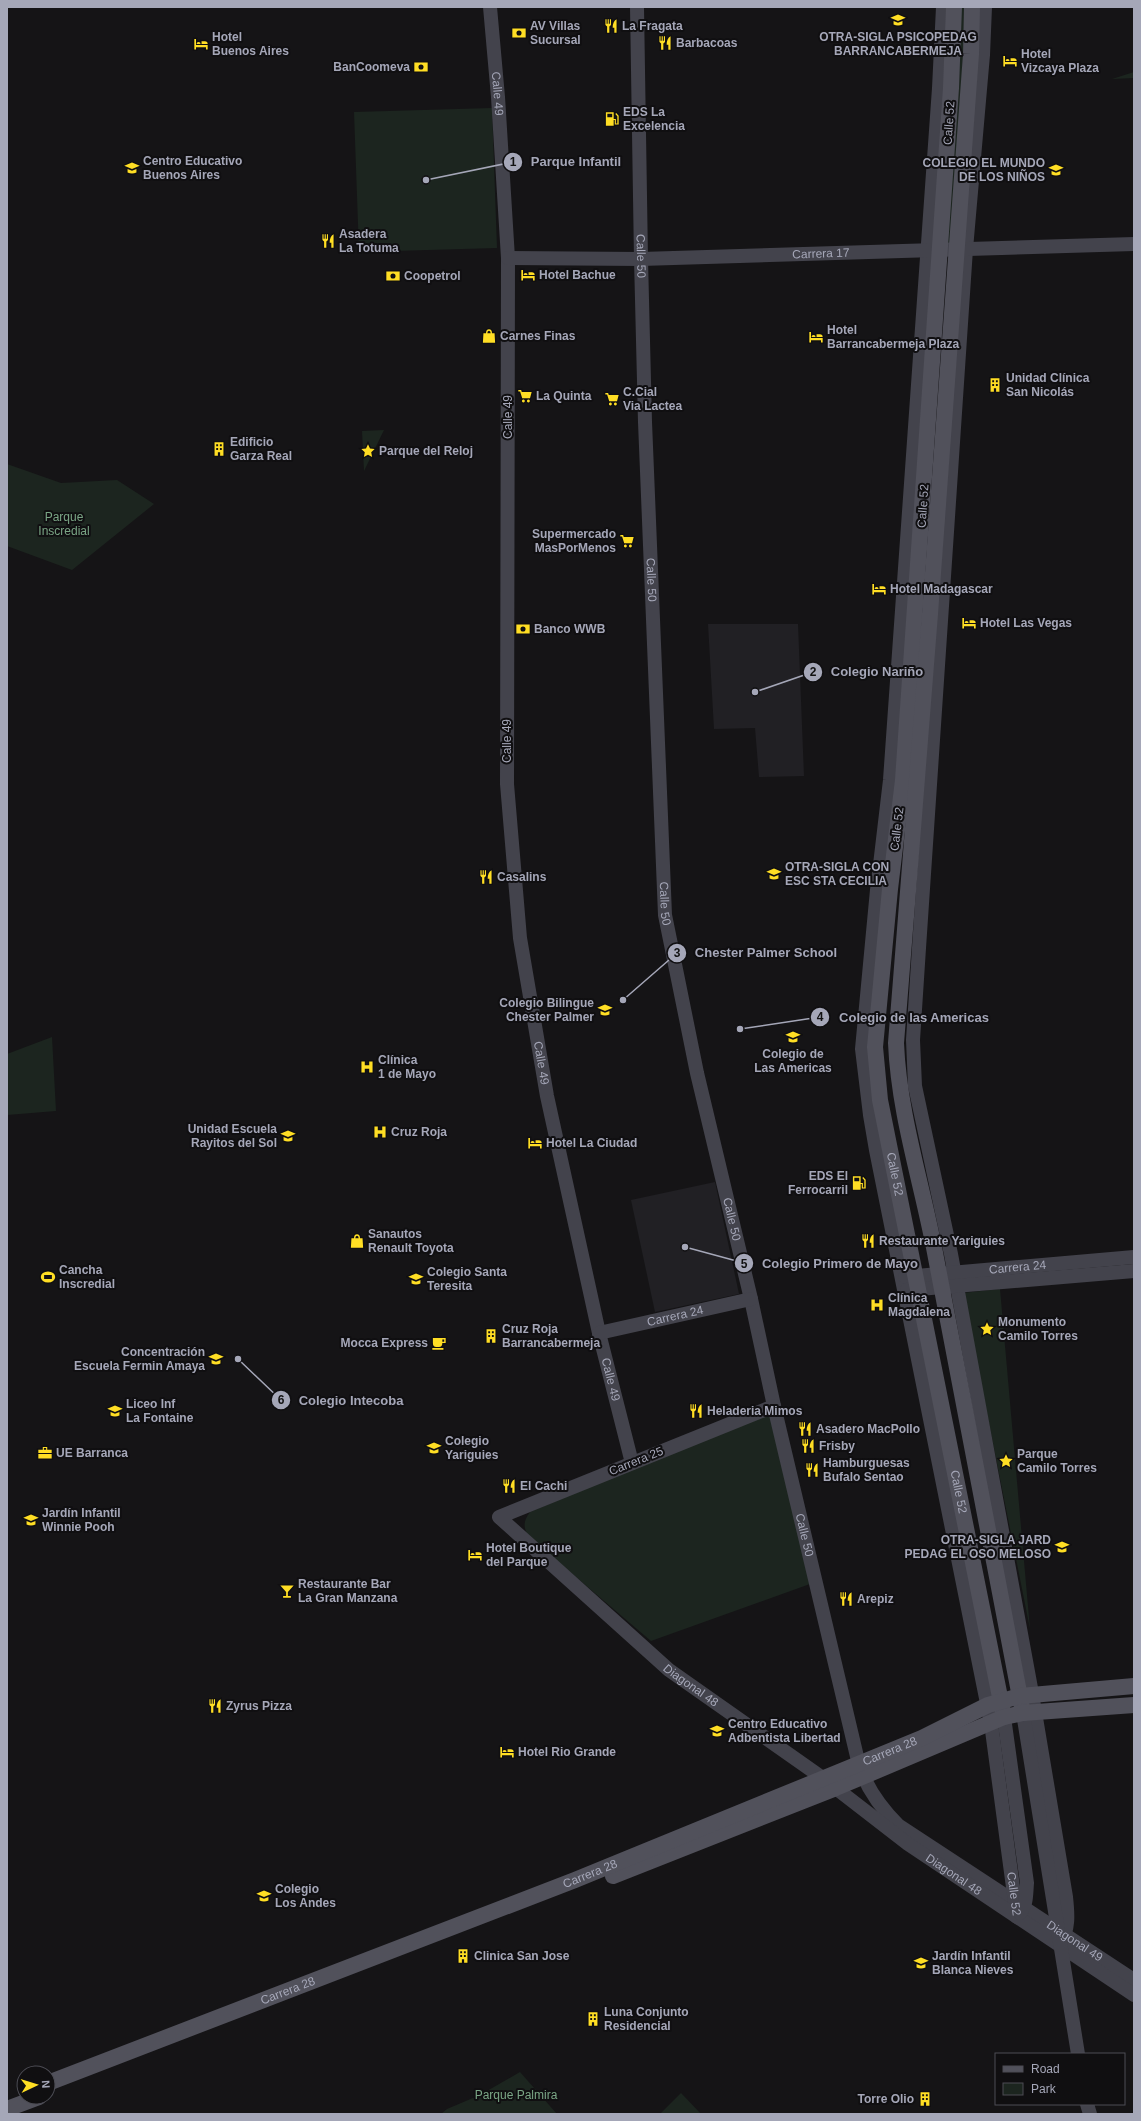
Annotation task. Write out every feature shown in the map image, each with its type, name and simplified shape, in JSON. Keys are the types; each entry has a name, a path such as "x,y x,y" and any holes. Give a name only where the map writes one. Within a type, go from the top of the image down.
{"main road":[{"name":"Calle 52","path":"954,7 947,249 930,614 896,1043 898,1075 905,1116 948,1279 1029,1712"},
{"name":"Calle 52","path":"972,7 971,54 947,249 903,780 890,889 875,1047 880,1100 911,1283 998,1720"},
{"name":"Carrera 28","path":"861,1771 922,1738 994,1703 1026,1695 1134,1686"},
{"name":"Carrera 28","path":"56,2091 861,1771 998,1720 1029,1712 1134,1705"},
{"name":"Carrera 28","path":"56,2080 426,1940 830,1784"},
{"path":"7,2109 18,2105"}],"street":[{"name":"Calle 49","path":"490,7 498,97 508,258 507,784 520,938 547,1096 598,1332 632,1463"},
{"name":"Calle 50","path":"637,7 640,259 665,916 697,1073 751,1298 774,1406 861,1771"},
{"name":"Calle 52","path":"943,7 939,88 947,249"},
{"name":"Calle 52","path":"947,249 983,55 985,7"},
{"name":"Carrera 17","path":"508,258 640,259 1134,244"},
{"name":"Carrera 24","path":"911,1283 1134,1257"},
{"name":"Carrera 24","path":"948,1279 1134,1270"},
{"name":"Carrera 24","path":"598,1332 751,1298"},
{"name":"Carrera 25","path":"499,1517 774,1406"},
{"name":"Diagonal 48","path":"499,1517 669,1670 830,1784 908,1844 1019,1909"},
{"name":"Calle 52","path":"1029,1712 1050,1799 1066,1897 1068,1917 1061,1936"},
{"name":"Calle 52","path":"1029,1712 1041,1820 1061,1936 1078,2053"},
{"name":"Calle 52","path":"998,1720 1019,1909"},
{"name":"Diagonal 48","path":"861,1771 878,1803 898,1825 1019,1909"},
{"path":"1041,1820 1050,1799"},
{"name":"Diagonal 49","path":"1019,1909 1061,1936 1132,1976"},
{"name":"Diagonal 49","path":"1061,1936 1134,1994"}],"shaded area":[{"path":"708,624 798,624 804,776 759,777 755,728 714,729"},
{"path":"715,1182 739,1294 655,1312 631,1200"}],"green space":[{"path":"958,7 966,7 952,245 945,245"},
{"path":"1134,72 1134,78 1112,79"},
{"path":"492,108 497,248 359,252 354,112"},
{"name":"Parque del Reloj","path":"384,430 364,471 362,431"},
{"name":"Parque Inscredial","path":"7,464 61,483 117,480 154,504 72,570 7,546"},
{"path":"52,1037 56,1111 7,1115 7,1054"},
{"name":"Parque Camilo Torres","path":"1000,1289 1030,1629 963,1293"},
{"path":"769,1412 810,1584 651,1641 527,1534 525,1521 530,1512"},
{"name":"Parque Palmira","path":"520,2072 557,2114 441,2114 447,2109 480,2095"},
{"path":"681,2093 701,2114 660,2114"}],"place":[{"name":"OTRA-SIGLA PSICOPEDAG BARRANCABERMEJA","path":"898,20"},
{"name":"La Fragata","path":"611,26"},
{"name":"AV Villas Sucursal","path":"519,33"},
{"name":"Barbacoas","path":"665,43"},
{"name":"Hotel Buenos Aires","path":"201,44"},
{"name":"Hotel Vizcaya Plaza","path":"1010,61"},
{"name":"BanCoomeva","path":"421,67"},
{"name":"EDS La Excelencia","path":"612,119"},
{"name":"Centro Educativo Buenos Aires","path":"132,168"},
{"name":"COLEGIO EL MUNDO DE LOS NIÑOS","path":"1056,170"},
{"name":"Parque Infantil","path":"426,180"},
{"name":"Asadera La Totuma","path":"328,241"},
{"name":"Hotel Bachue","path":"528,275"},
{"name":"Coopetrol","path":"393,276"},
{"name":"Carnes Finas","path":"489,336"},
{"name":"Hotel Barrancabermeja Plaza","path":"816,337"},
{"name":"Unidad Clínica San Nicolás","path":"995,385"},
{"name":"La Quinta","path":"525,396"},
{"name":"C.Cial Via Lactea","path":"612,399"},
{"name":"Edificio Garza Real","path":"219,449"},
{"name":"Parque del Reloj","path":"368,451"},
{"name":"Supermercado MasPorMenos","path":"627,541"},
{"name":"Hotel Madagascar","path":"879,589"},
{"name":"Hotel Las Vegas","path":"969,623"},
{"name":"Banco WWB","path":"523,629"},
{"name":"Colegio Nariño","path":"755,692"},
{"name":"OTRA-SIGLA CON ESC STA CECILIA","path":"774,874"},
{"name":"Casalins","path":"486,877"},
{"name":"Chester Palmer School","path":"623,1000"},
{"name":"Colegio Bilingue Chester Palmer","path":"605,1010"},
{"name":"Colegio de las Americas","path":"740,1029"},
{"name":"Colegio de Las Americas","path":"793,1037"},
{"name":"Clínica 1 de Mayo","path":"367,1067"},
{"name":"Cruz Roja","path":"380,1132"},
{"name":"Unidad Escuela Rayitos del Sol","path":"288,1136"},
{"name":"Hotel La Ciudad","path":"535,1143"},
{"name":"EDS El Ferrocarril","path":"859,1183"},
{"name":"Sanautos Renault Toyota","path":"357,1241"},
{"name":"Restaurante Yariguies","path":"868,1241"},
{"name":"Colegio Primero de Mayo","path":"685,1247"},
{"name":"Cancha Inscredial","path":"48,1277"},
{"name":"Colegio Santa Teresita","path":"416,1279"},
{"name":"Clínica Magdalena","path":"877,1305"},
{"name":"Monumento Camilo Torres","path":"987,1329"},
{"name":"Cruz Roja Barrancabermeja","path":"491,1336"},
{"name":"Mocca Express","path":"439,1343"},
{"name":"Concentración Escuela Fermin Amaya","path":"216,1359"},
{"name":"Colegio Intecoba","path":"238,1359"},
{"name":"Liceo Inf La Fontaine","path":"115,1411"},
{"name":"Heladeria Mimos","path":"696,1411"},
{"name":"Asadero MacPollo","path":"805,1429"},
{"name":"Frisby","path":"808,1446"},
{"name":"Colegio Yariguies","path":"434,1448"},
{"name":"UE Barranca","path":"45,1453"},
{"name":"Parque Camilo Torres","path":"1006,1461"},
{"name":"Hamburguesas Bufalo Sentao","path":"812,1470"},
{"name":"El Cachi","path":"509,1486"},
{"name":"Jardín Infantil Winnie Pooh","path":"31,1520"},
{"name":"OTRA-SIGLA JARD PEDAG EL OSO MELOSO","path":"1062,1547"},
{"name":"Hotel Boutique del Parque","path":"475,1555"},
{"name":"Restaurante Bar La Gran Manzana","path":"287,1591"},
{"name":"Arepiz","path":"846,1599"},
{"name":"Zyrus Pizza","path":"215,1706"},
{"name":"Centro Educativo Adbentista Libertad","path":"717,1731"},
{"name":"Hotel Rio Grande","path":"507,1752"},
{"name":"Colegio Los Andes","path":"264,1896"},
{"name":"Clinica San Jose","path":"463,1956"},
{"name":"Jardín Infantil Blanca Nieves","path":"921,1963"},
{"name":"Luna Conjunto Residencial","path":"593,2019"},
{"name":"Torre Olio","path":"925,2099"}]}
